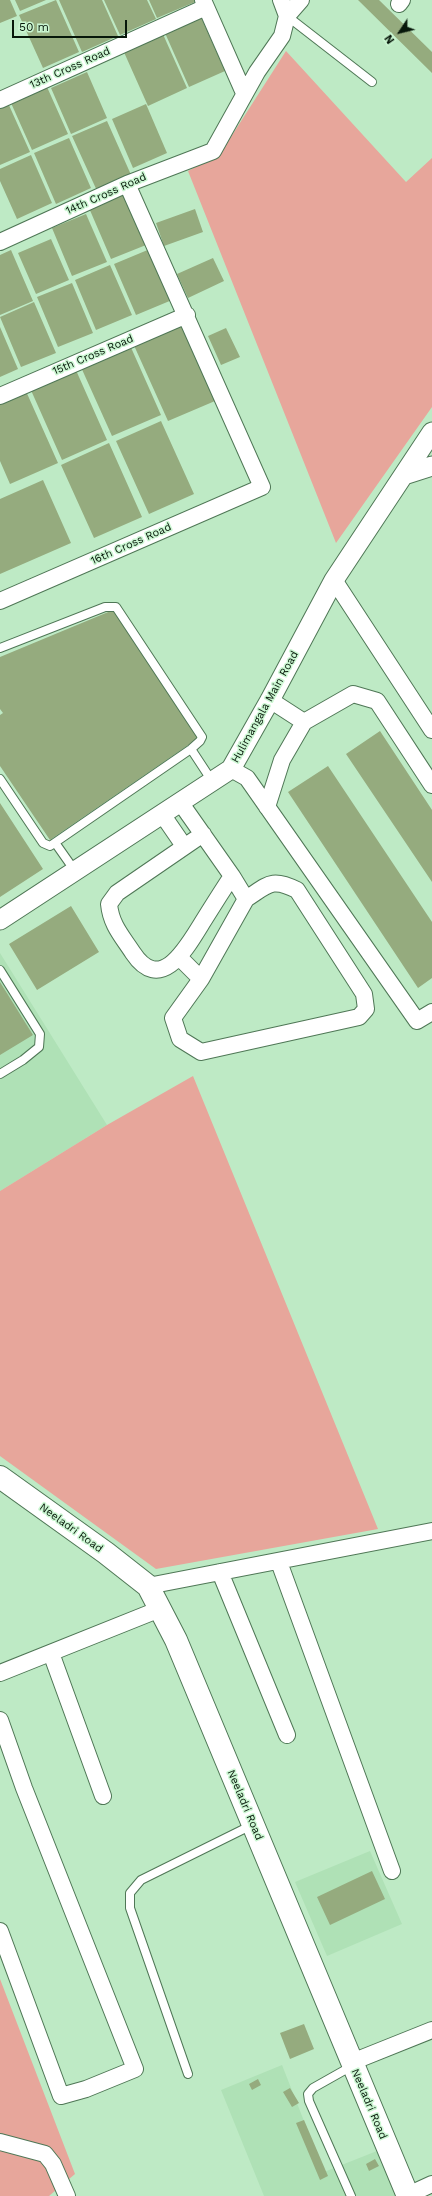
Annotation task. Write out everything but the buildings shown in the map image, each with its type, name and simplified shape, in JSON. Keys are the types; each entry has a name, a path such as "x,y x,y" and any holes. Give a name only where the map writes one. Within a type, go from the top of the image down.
{"main road":[{"name":"Neeladri Road","path":"0,1477 106,1553 148,1586 176,1640 408,2195"}],"street":[{"path":"281,0 287,16"},
{"path":"244,93 282,36 287,16 301,0"},
{"path":"205,4 244,93"},
{"name":"13th Cross Road","path":"0,100 205,4"},
{"name":"14th Cross Road","path":"0,242 127,184 213,151 244,93"},
{"path":"127,184 187,315"},
{"name":"15th Cross Road","path":"0,396 187,315"},
{"name":"16th Cross Road","path":"0,601 262,487 187,315"},
{"name":"Hulimangala Main Road","path":"0,920 231,769 270,700 334,580 432,432"},
{"path":"404,475 432,466"},
{"path":"334,580 432,730"},
{"path":"268,807 282,760 304,722 353,694 377,701 432,785"},
{"path":"270,700 304,722"},
{"path":"231,769 247,778 417,1021 432,1012"},
{"path":"180,802 232,876 246,900"},
{"path":"162,814 184,846"},
{"path":"202,834 117,893 108,904 110,919 138,960 149,968 162,969 180,958 232,876"},
{"path":"281,882 296,890 364,994 366,1009 359,1018 201,1052 180,1039 173,1018 201,979 246,900 268,885 281,882"},
{"path":"180,958 201,979"},
{"path":"148,1586 279,1562 432,1531"},
{"path":"279,1562 392,1871"},
{"path":"220,1572 287,1735"},
{"path":"0,1673 52,1654 160,1609"},
{"path":"52,1654 103,1796"},
{"path":"0,1720 24,1788 135,2069 86,2089 61,2096 0,1931"},
{"path":"353,2064 432,2030"},
{"path":"0,2142 44,2154 53,2164 66,2196"},
{"path":"408,2195 432,2184"}],"lane":[{"path":"287,16 372,82"},
{"path":"0,648 106,607 116,607 201,732 202,737 200,742 56,844 50,846 43,843 0,779"},
{"path":"191,748 212,781"},
{"path":"56,844 75,871"},
{"path":"0,970 40,1034 39,1047 23,1060 0,1074"},
{"path":"188,2074 130,1908 130,1893 141,1880 253,1825"},
{"path":"351,2196 309,2101 308,2094 313,2088 353,2064"}],"shaded area":[{"path":"286,51 406,182 432,158 432,407 336,543 188,171 220,154"},
{"path":"0,953 107,1125 0,1191"},
{"path":"193,1076 378,1529 156,1569 0,1456 0,1191 107,1125"},
{"path":"370,1851 402,1924 327,1956 295,1882"},
{"path":"0,1979 75,2174 49,2196 0,2196"},
{"path":"282,2065 324,2172 387,2147 409,2196 264,2196 221,2090"}]}
